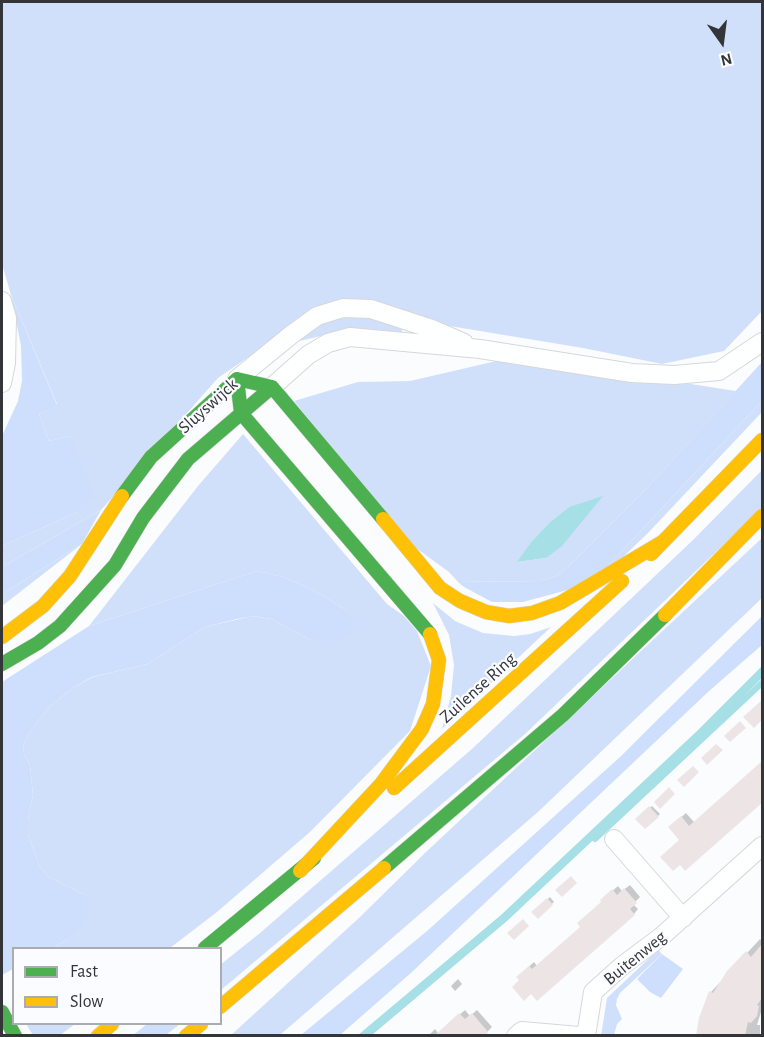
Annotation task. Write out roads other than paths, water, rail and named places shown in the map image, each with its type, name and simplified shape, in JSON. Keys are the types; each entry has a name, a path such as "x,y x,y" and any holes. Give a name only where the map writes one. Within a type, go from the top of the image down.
{"main road":[{"path":"300,871 381,784 422,729 433,704 439,660 429,632 241,413 237,379 272,387 440,588 460,601 486,612 509,616 532,613 560,603 664,541"},
{"name":"Sluyswijck","path":"2,636 43,606 70,576 123,495 152,457 237,379"},
{"name":"Sluyswijck","path":"2,664 38,643 60,626 115,565 143,518 188,459 272,387"},
{"name":"Zuilense Ring","path":"206,947 300,871 487,705 664,541 762,440"},
{"path":"222,1005 563,716 708,573 762,516"},
{"path":"98,1035 110,1025"},
{"path":"186,1035 198,1025"}],"street":[{"path":"2,301 7,318 6,363 2,382"},
{"name":"Sluyswijck","path":"237,379 317,316 343,309 371,309 432,329 480,349"},
{"name":"Sluyswijck","path":"272,387 308,355 328,343 350,337 480,349 632,373 674,375 719,371 762,342"},
{"name":"Buitenweg","path":"614,839 683,918"},
{"name":"Buitenweg","path":"586,1035 593,992 683,918 762,846"},
{"path":"516,1035 522,1031 579,1035"}],"waterway":[{"path":"595,839 762,683"}]}
